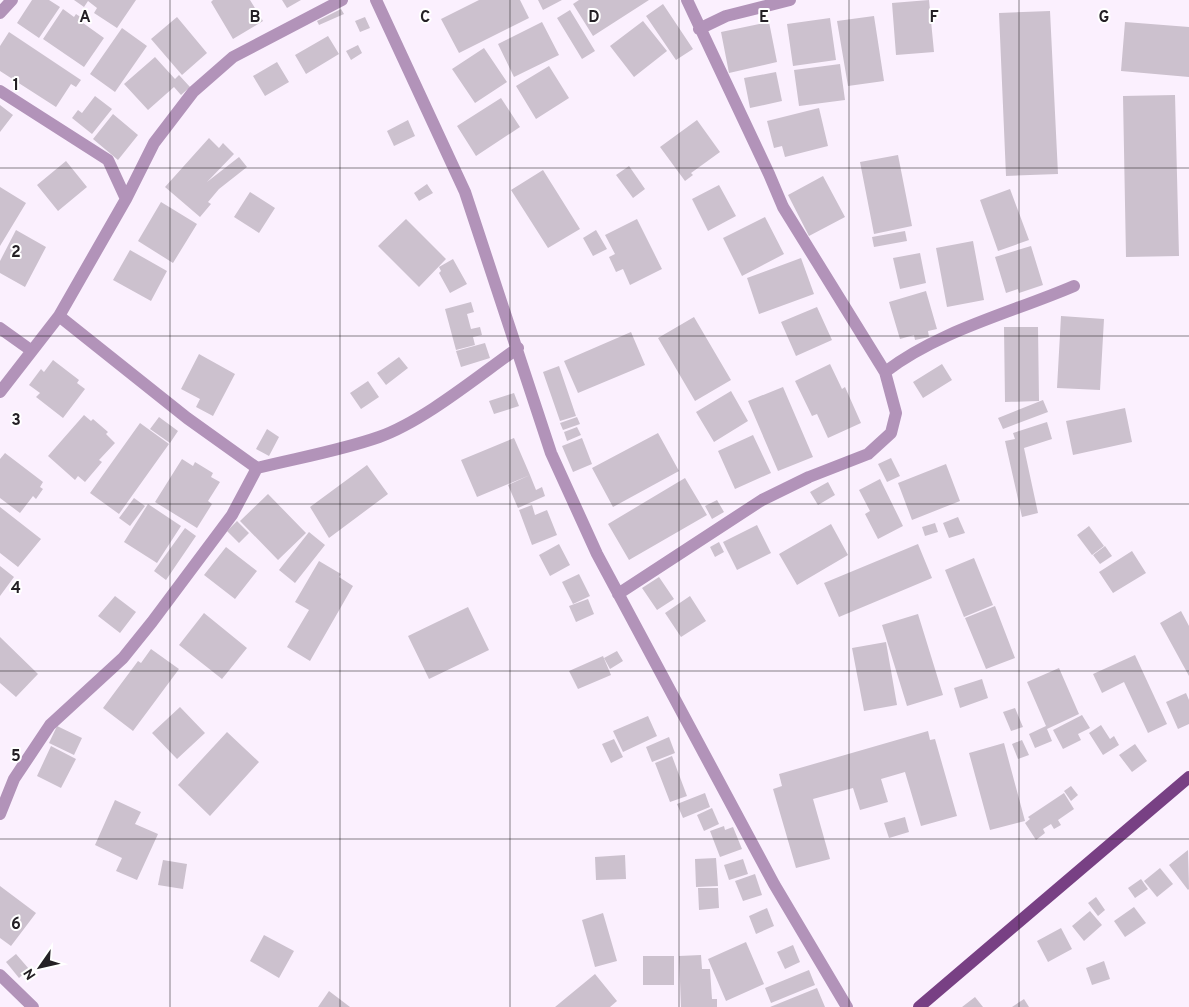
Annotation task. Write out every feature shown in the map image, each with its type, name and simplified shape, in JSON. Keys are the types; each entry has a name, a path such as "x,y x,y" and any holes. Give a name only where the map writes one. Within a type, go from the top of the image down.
{"main road":[{"path":"919,1007 1189,777"}],"street":[{"path":"0,13 12,0"},
{"path":"0,392 59,316 126,199 154,144 193,92 233,57 342,0"},
{"path":"376,0 465,192 518,348 551,453 618,594 774,884 846,1007"},
{"path":"618,594 762,500 809,477 868,454 891,434 896,413 885,372 783,207 687,0"},
{"path":"699,28 726,16 790,0"},
{"path":"0,91 108,160 126,199"},
{"path":"885,372 906,356 985,320 1026,307 1074,286"},
{"path":"59,316 187,418 257,468"},
{"path":"0,328 32,351"},
{"path":"0,814 14,779 50,725 122,658 152,622 232,514 257,468 381,436 430,410 518,348"},
{"path":"2,982 33,1007"}],"building":[{"path":"32,0 49,0 60,7 39,38 17,23"},
{"path":"74,0 136,0 117,28 94,13 97,8 88,1 84,7"},
{"path":"213,0 250,0 263,21 233,39 211,2"},
{"path":"282,0 301,0 287,8"},
{"path":"479,0 520,0 529,18 459,53 441,19"},
{"path":"538,0 562,0 543,10"},
{"path":"579,0 649,0 593,36 573,4"},
{"path":"929,0 934,52 896,55 892,3"},
{"path":"663,4 693,49 676,60 646,16"},
{"path":"63,9 74,17 76,14 85,20 83,23 104,38 84,67 43,39"},
{"path":"341,9 344,14 319,25 317,21"},
{"path":"570,10 595,51 582,59 557,18"},
{"path":"1050,11 1058,174 1006,176 999,13"},
{"path":"874,16 884,81 848,86 837,21"},
{"path":"177,17 207,53 182,75 151,39"},
{"path":"365,17 370,28 360,32 355,21"},
{"path":"830,18 836,60 793,66 787,24"},
{"path":"643,21 667,51 634,77 610,46"},
{"path":"542,22 559,55 514,77 498,44"},
{"path":"769,22 777,62 729,73 721,32"},
{"path":"1125,22 1189,27 1189,77 1121,71"},
{"path":"122,28 147,46 115,92 90,74"},
{"path":"9,32 81,80 76,87 71,84 56,107 0,71 0,46"},
{"path":"328,36 339,54 306,74 295,55"},
{"path":"358,45 362,53 351,60 346,51"},
{"path":"484,48 507,82 475,103 452,69"},
{"path":"155,57 175,79 179,75 190,87 181,95 174,87 148,110 124,84"},
{"path":"277,62 289,82 265,96 253,76"},
{"path":"840,64 845,100 799,106 794,70"},
{"path":"549,66 569,98 536,119 516,86"},
{"path":"776,72 782,101 750,108 744,78"},
{"path":"1175,95 1179,256 1126,257 1123,96"},
{"path":"95,96 112,109 92,134 72,118 78,110 82,113"},
{"path":"501,98 520,127 476,156 457,126"},
{"path":"0,105 13,115 0,132"},
{"path":"819,108 828,146 785,157 782,146 774,148 767,121"},
{"path":"113,114 138,135 118,160 93,139"},
{"path":"408,120 415,136 394,146 387,131"},
{"path":"697,120 720,152 691,173 693,175 685,181 660,147"},
{"path":"209,138 219,148 223,143 234,154 207,182 239,157 247,167 219,189 208,202 211,204 200,217 165,187"},
{"path":"898,155 912,226 874,234 860,162"},
{"path":"66,161 87,187 58,211 37,185"},
{"path":"629,166 645,189 633,198 616,175"},
{"path":"543,170 580,229 548,248 511,190"},
{"path":"823,176 845,217 809,236 788,195"},
{"path":"427,184 433,193 419,201 414,193"},
{"path":"719,185 736,216 708,231 692,199"},
{"path":"0,187 26,203 0,246"},
{"path":"1010,189 1029,240 998,251 980,200"},
{"path":"250,192 275,208 259,233 234,217"},
{"path":"161,202 197,224 173,263 138,241"},
{"path":"765,217 784,254 742,276 723,238"},
{"path":"406,219 446,259 419,287 378,246"},
{"path":"637,219 662,269 630,285 623,269 616,272 609,257 615,254 605,235"},
{"path":"16,230 46,247 25,287 0,273 0,261"},
{"path":"596,230 607,249 593,256 583,238"},
{"path":"905,231 907,241 874,247 872,237"},
{"path":"973,241 984,300 947,307 936,248"},
{"path":"1031,246 1043,285 1019,293 1018,289 1006,293 995,257"},
{"path":"130,250 167,271 151,301 113,280"},
{"path":"920,253 926,283 900,289 893,258"},
{"path":"801,258 814,294 759,314 747,278"},
{"path":"453,259 467,284 450,293 439,273 441,271 439,267"},
{"path":"926,291 937,329 928,331 929,337 915,340 914,335 900,339 889,302"},
{"path":"471,302 474,312 467,314 471,329 480,327 482,335 473,337 475,345 456,350 445,309"},
{"path":"817,307 832,340 796,356 781,322"},
{"path":"1061,316 1104,319 1100,390 1057,388"},
{"path":"694,317 731,380 695,401 658,338"},
{"path":"1004,327 1038,327 1039,401 1005,402"},
{"path":"631,332 645,365 578,393 564,361"},
{"path":"485,343 490,358 461,367 456,351"},
{"path":"199,354 235,374 213,416 196,407 200,399 181,389"},
{"path":"399,357 408,368 386,385 377,373"},
{"path":"53,360 79,380 77,383 85,389 63,418 36,397 40,393 29,385 41,369 44,372"},
{"path":"830,364 842,389 845,387 861,423 828,438 817,414 812,416 795,381"},
{"path":"942,364 952,380 923,398 913,382"},
{"path":"559,366 576,416 560,421 543,372"},
{"path":"368,381 379,397 361,409 350,393"},
{"path":"783,387 813,457 778,471 748,401"},
{"path":"731,391 748,421 714,442 696,412"},
{"path":"514,393 519,406 494,414 489,401"},
{"path":"1043,400 1048,412 1003,429 998,418"},
{"path":"1125,408 1132,442 1073,455 1066,421"},
{"path":"84,415 91,421 93,419 108,432 106,434 115,443 99,460 102,462 85,482 78,476 75,480 48,456"},
{"path":"159,417 178,431 170,443 150,429"},
{"path":"577,417 580,424 563,430 560,423"},
{"path":"1047,422 1052,439 1024,448 1038,513 1022,517 1005,441 1015,439 1013,433"},
{"path":"140,423 169,444 119,514 90,493"},
{"path":"577,427 581,435 567,441 564,432"},
{"path":"267,429 279,437 269,456 256,449"},
{"path":"658,433 679,471 613,507 592,468"},
{"path":"753,435 771,473 735,489 718,451"},
{"path":"514,438 530,475 477,497 461,460"},
{"path":"582,438 592,464 573,472 562,446"},
{"path":"5,453 43,482 40,487 43,489 36,499 33,496 20,513 0,498 0,459"},
{"path":"891,458 900,476 887,482 878,464"},
{"path":"182,459 193,466 195,462 213,473 211,477 220,482 208,501 212,504 197,528 155,502"},
{"path":"946,464 960,501 912,520 898,483"},
{"path":"367,465 388,494 329,538 310,507"},
{"path":"530,475 536,490 542,487 545,496 518,508 508,485"},
{"path":"685,478 707,515 629,560 608,524"},
{"path":"880,479 903,526 878,539 865,514 870,511 859,490"},
{"path":"828,482 835,495 818,505 810,492"},
{"path":"268,494 306,533 278,560 240,521"},
{"path":"134,498 145,506 130,526 119,518"},
{"path":"717,500 724,512 712,519 705,506"},
{"path":"148,504 181,526 157,563 124,542"},
{"path":"532,505 535,515 547,510 557,535 532,545 519,510"},
{"path":"0,507 41,539 18,567 0,553"},
{"path":"958,517 965,533 949,538 943,523"},
{"path":"237,521 249,533 239,543 227,531"},
{"path":"935,523 938,532 925,536 922,527"},
{"path":"831,524 848,555 797,585 779,554"},
{"path":"757,525 771,553 737,570 723,542"},
{"path":"1089,526 1104,546 1092,555 1077,535"},
{"path":"185,528 196,536 166,580 154,571"},
{"path":"309,532 325,545 295,583 279,570"},
{"path":"719,542 724,552 715,557 710,547"},
{"path":"559,544 570,565 550,576 539,555"},
{"path":"918,544 932,578 839,617 824,583"},
{"path":"1105,546 1112,556 1100,564 1093,555"},
{"path":"226,547 257,571 235,599 204,575"},
{"path":"1132,551 1146,573 1113,593 1099,572"},
{"path":"974,558 993,605 964,617 945,570"},
{"path":"319,561 341,574 339,577 353,586 310,661 287,647 309,610 295,602"},
{"path":"0,566 14,577 0,596"},
{"path":"579,574 590,596 573,604 562,582"},
{"path":"659,577 674,599 657,610 642,588"},
{"path":"115,596 136,612 120,633 98,616"},
{"path":"690,596 706,621 681,637 665,613"},
{"path":"588,599 594,614 576,622 569,606"},
{"path":"995,606 1015,658 986,669 965,618"},
{"path":"468,607 489,650 429,679 408,636"},
{"path":"1181,611 1189,626 1189,676 1160,623"},
{"path":"204,613 247,648 222,679 179,645"},
{"path":"918,614 943,695 907,706 882,625"},
{"path":"0,637 38,674 16,697 0,683"},
{"path":"886,642 897,705 864,711 852,648"},
{"path":"151,649 179,669 133,731 103,708 138,661 141,663"},
{"path":"617,651 623,661 610,669 604,658"},
{"path":"1135,655 1167,724 1148,733 1124,682 1102,693 1093,674"},
{"path":"603,656 611,675 578,689 569,671"},
{"path":"1059,668 1079,714 1047,729 1052,741 1035,748 1029,734 1046,726 1027,682"},
{"path":"982,679 988,698 960,708 954,688"},
{"path":"1186,693 1189,700 1189,724 1178,729 1166,702"},
{"path":"180,707 205,733 177,759 152,733"},
{"path":"1015,708 1023,727 1011,731 1003,712"},
{"path":"1082,715 1090,728 1078,734 1081,740 1063,749 1053,730"},
{"path":"648,716 657,736 623,752 613,731"},
{"path":"1101,725 1110,739 1114,736 1119,745 1103,755 1089,733"},
{"path":"57,726 82,738 74,755 49,743"},
{"path":"928,731 930,740 935,739 957,816 921,826 905,772 881,779 888,802 860,810 853,788 813,799 830,859 796,868 773,789 782,786 779,774"},
{"path":"227,732 259,762 210,816 178,785"},
{"path":"669,737 675,753 652,762 646,747"},
{"path":"614,739 623,757 611,763 602,744"},
{"path":"1022,740 1029,755 1018,759 1012,744"},
{"path":"1004,743 1025,821 990,830 969,753"},
{"path":"1135,744 1147,761 1132,772 1119,755"},
{"path":"51,746 76,759 61,788 37,776"},
{"path":"672,756 687,796 670,802 655,763"},
{"path":"1071,786 1078,795 1071,801 1064,791"},
{"path":"705,793 710,807 683,818 677,804"},
{"path":"1064,793 1074,809 1058,820 1061,825 1054,829 1051,824 1043,829 1045,833 1036,840 1025,823 1030,819 1028,817"},
{"path":"115,800 141,812 135,824 158,834 137,880 116,871 122,858 95,845"},
{"path":"712,808 719,824 704,831 697,815"},
{"path":"905,817 909,832 889,838 884,823"},
{"path":"724,826 725,830 733,827 742,849 720,857 710,831"},
{"path":"1188,850 1189,889 1188,890 1169,865"},
{"path":"625,855 626,879 596,880 595,857"},
{"path":"716,858 718,886 696,887 695,859"},
{"path":"743,859 748,874 729,880 724,865"},
{"path":"163,860 187,864 183,889 158,885"},
{"path":"1160,868 1173,884 1157,897 1144,881"},
{"path":"755,874 762,895 743,901 735,881"},
{"path":"1141,879 1148,889 1135,898 1128,888"},
{"path":"0,886 36,913 11,946 0,938"},
{"path":"698,888 718,888 719,908 699,910"},
{"path":"1096,897 1105,910 1098,916 1088,903"},
{"path":"1134,907 1146,923 1125,937 1114,921"},
{"path":"767,908 774,926 756,934 749,916"},
{"path":"1090,911 1102,925 1084,941 1072,926"},
{"path":"603,913 617,961 595,967 582,920"},
{"path":"1061,928 1072,949 1048,962 1037,941"},
{"path":"264,935 294,951 279,978 250,961"},
{"path":"746,942 764,984 726,1001 708,959"},
{"path":"793,945 800,962 785,969 777,952"},
{"path":"16,954 29,969 19,978 6,962"},
{"path":"701,955 702,969 710,969 712,999 717,999 717,1007 681,1007 679,956"},
{"path":"643,956 674,956 674,985 643,985"},
{"path":"1104,961 1110,979 1092,985 1086,968"},
{"path":"809,970 815,985 771,1003 765,988"},
{"path":"595,974 617,1001 610,1007 555,1007"},
{"path":"817,988 825,1007 770,1007"},
{"path":"329,991 350,1007 318,1007"},
{"path":"975,997 983,1007 962,1007"},
{"path":"1024,999 1029,1007 1012,1007"}]}
